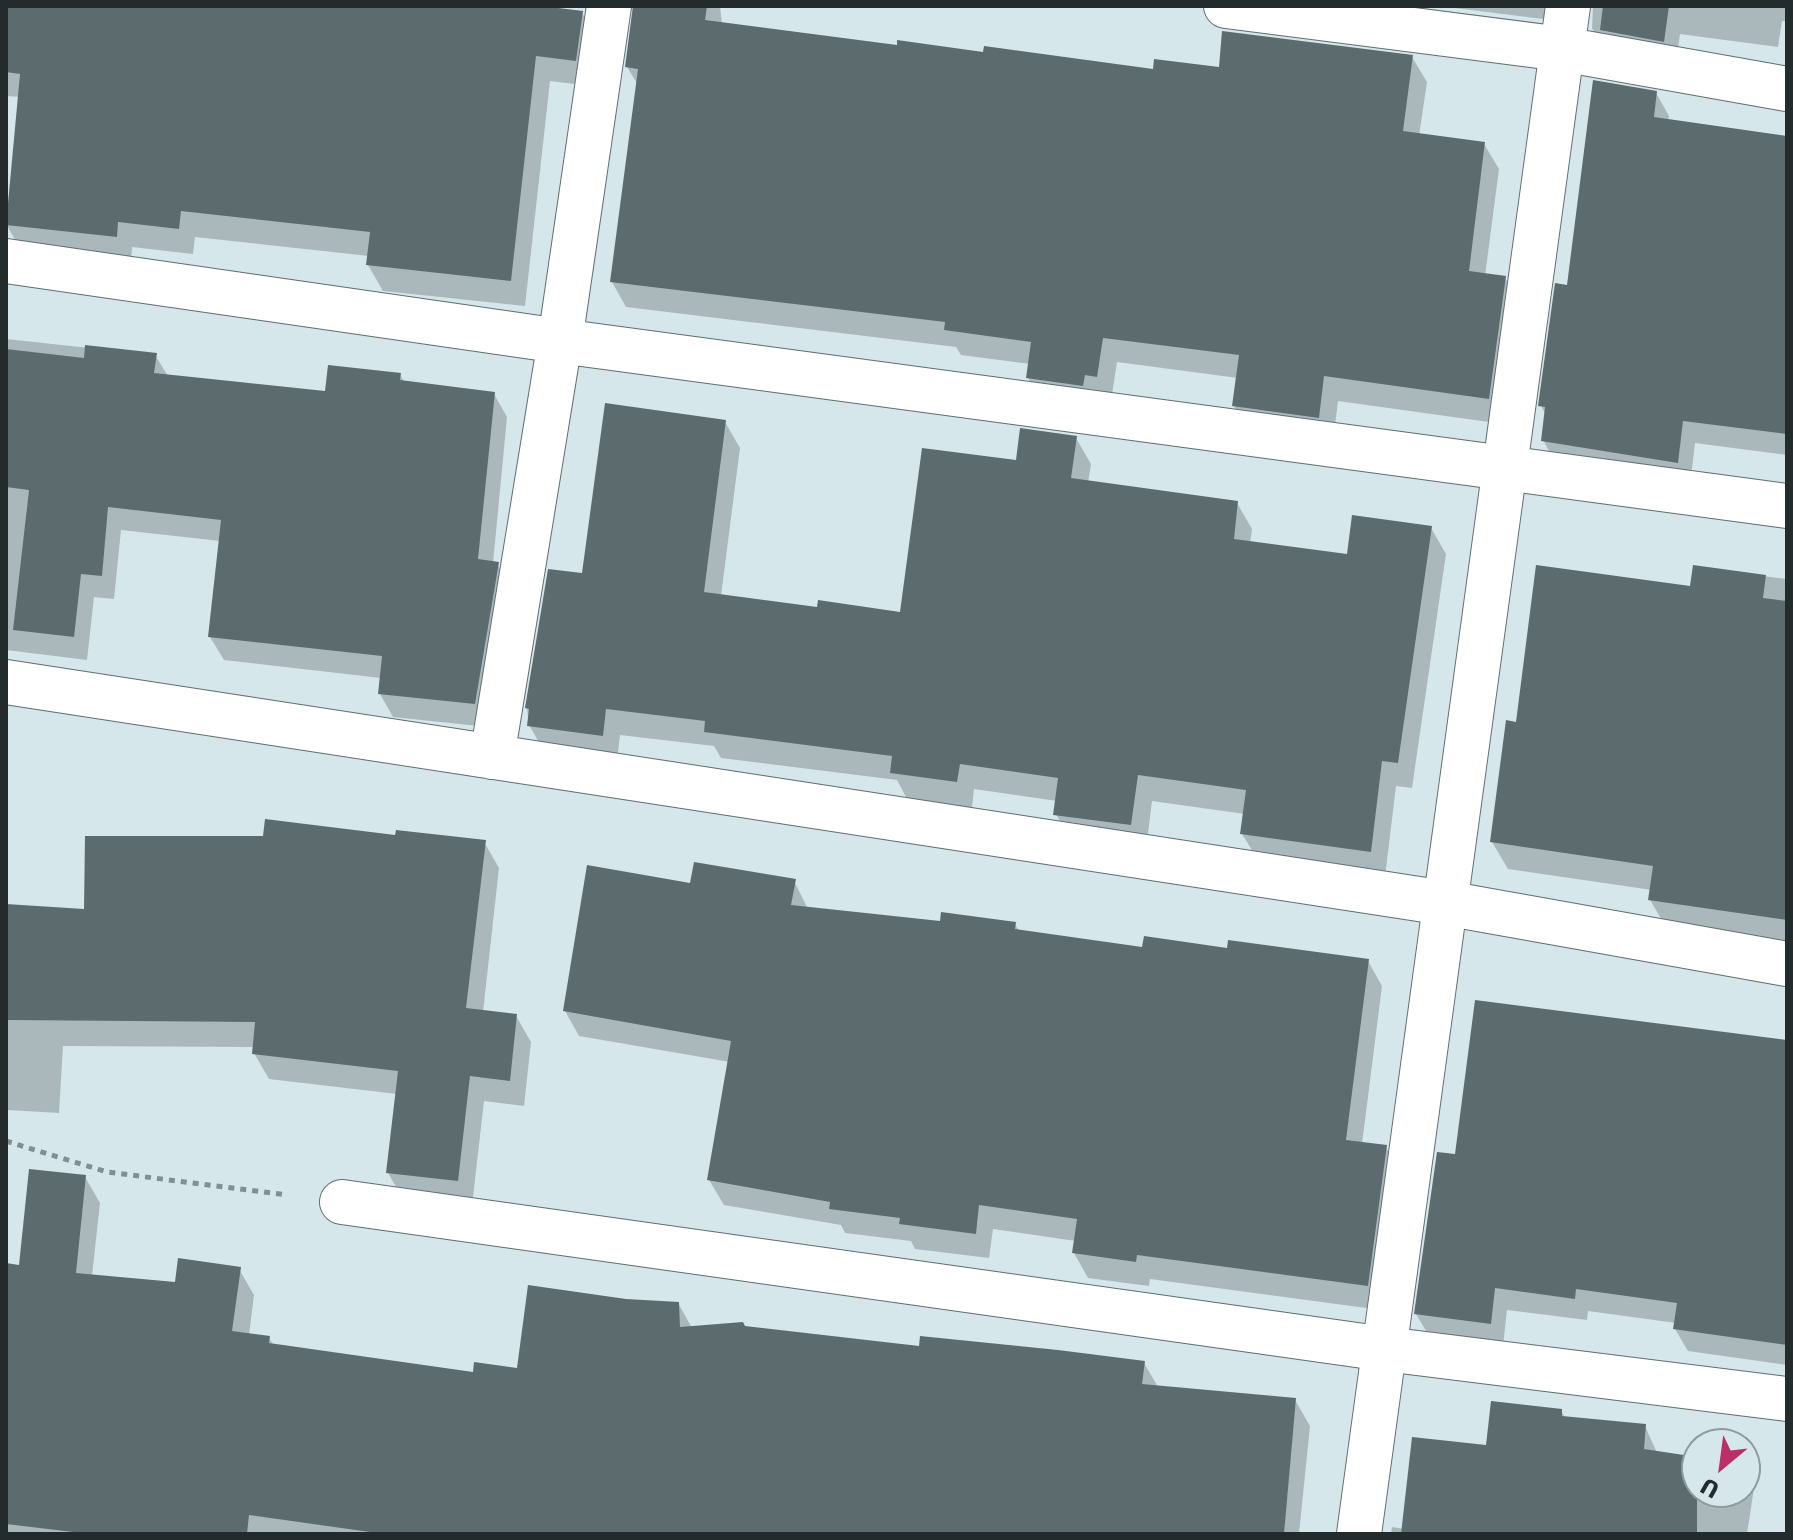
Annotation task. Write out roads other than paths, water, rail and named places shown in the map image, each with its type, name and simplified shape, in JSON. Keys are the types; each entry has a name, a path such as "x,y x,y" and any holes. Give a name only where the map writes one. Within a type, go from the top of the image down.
{"street":[{"path":"492,757 560,341 609,6"},
{"path":"1226,6 1562,49 1787,89"},
{"path":"1359,1534 1568,6"},
{"path":"6,261 560,341 1787,506"},
{"path":"6,682 1445,903 1787,964"},
{"path":"342,1202 1385,1349 1787,1399"}]}
